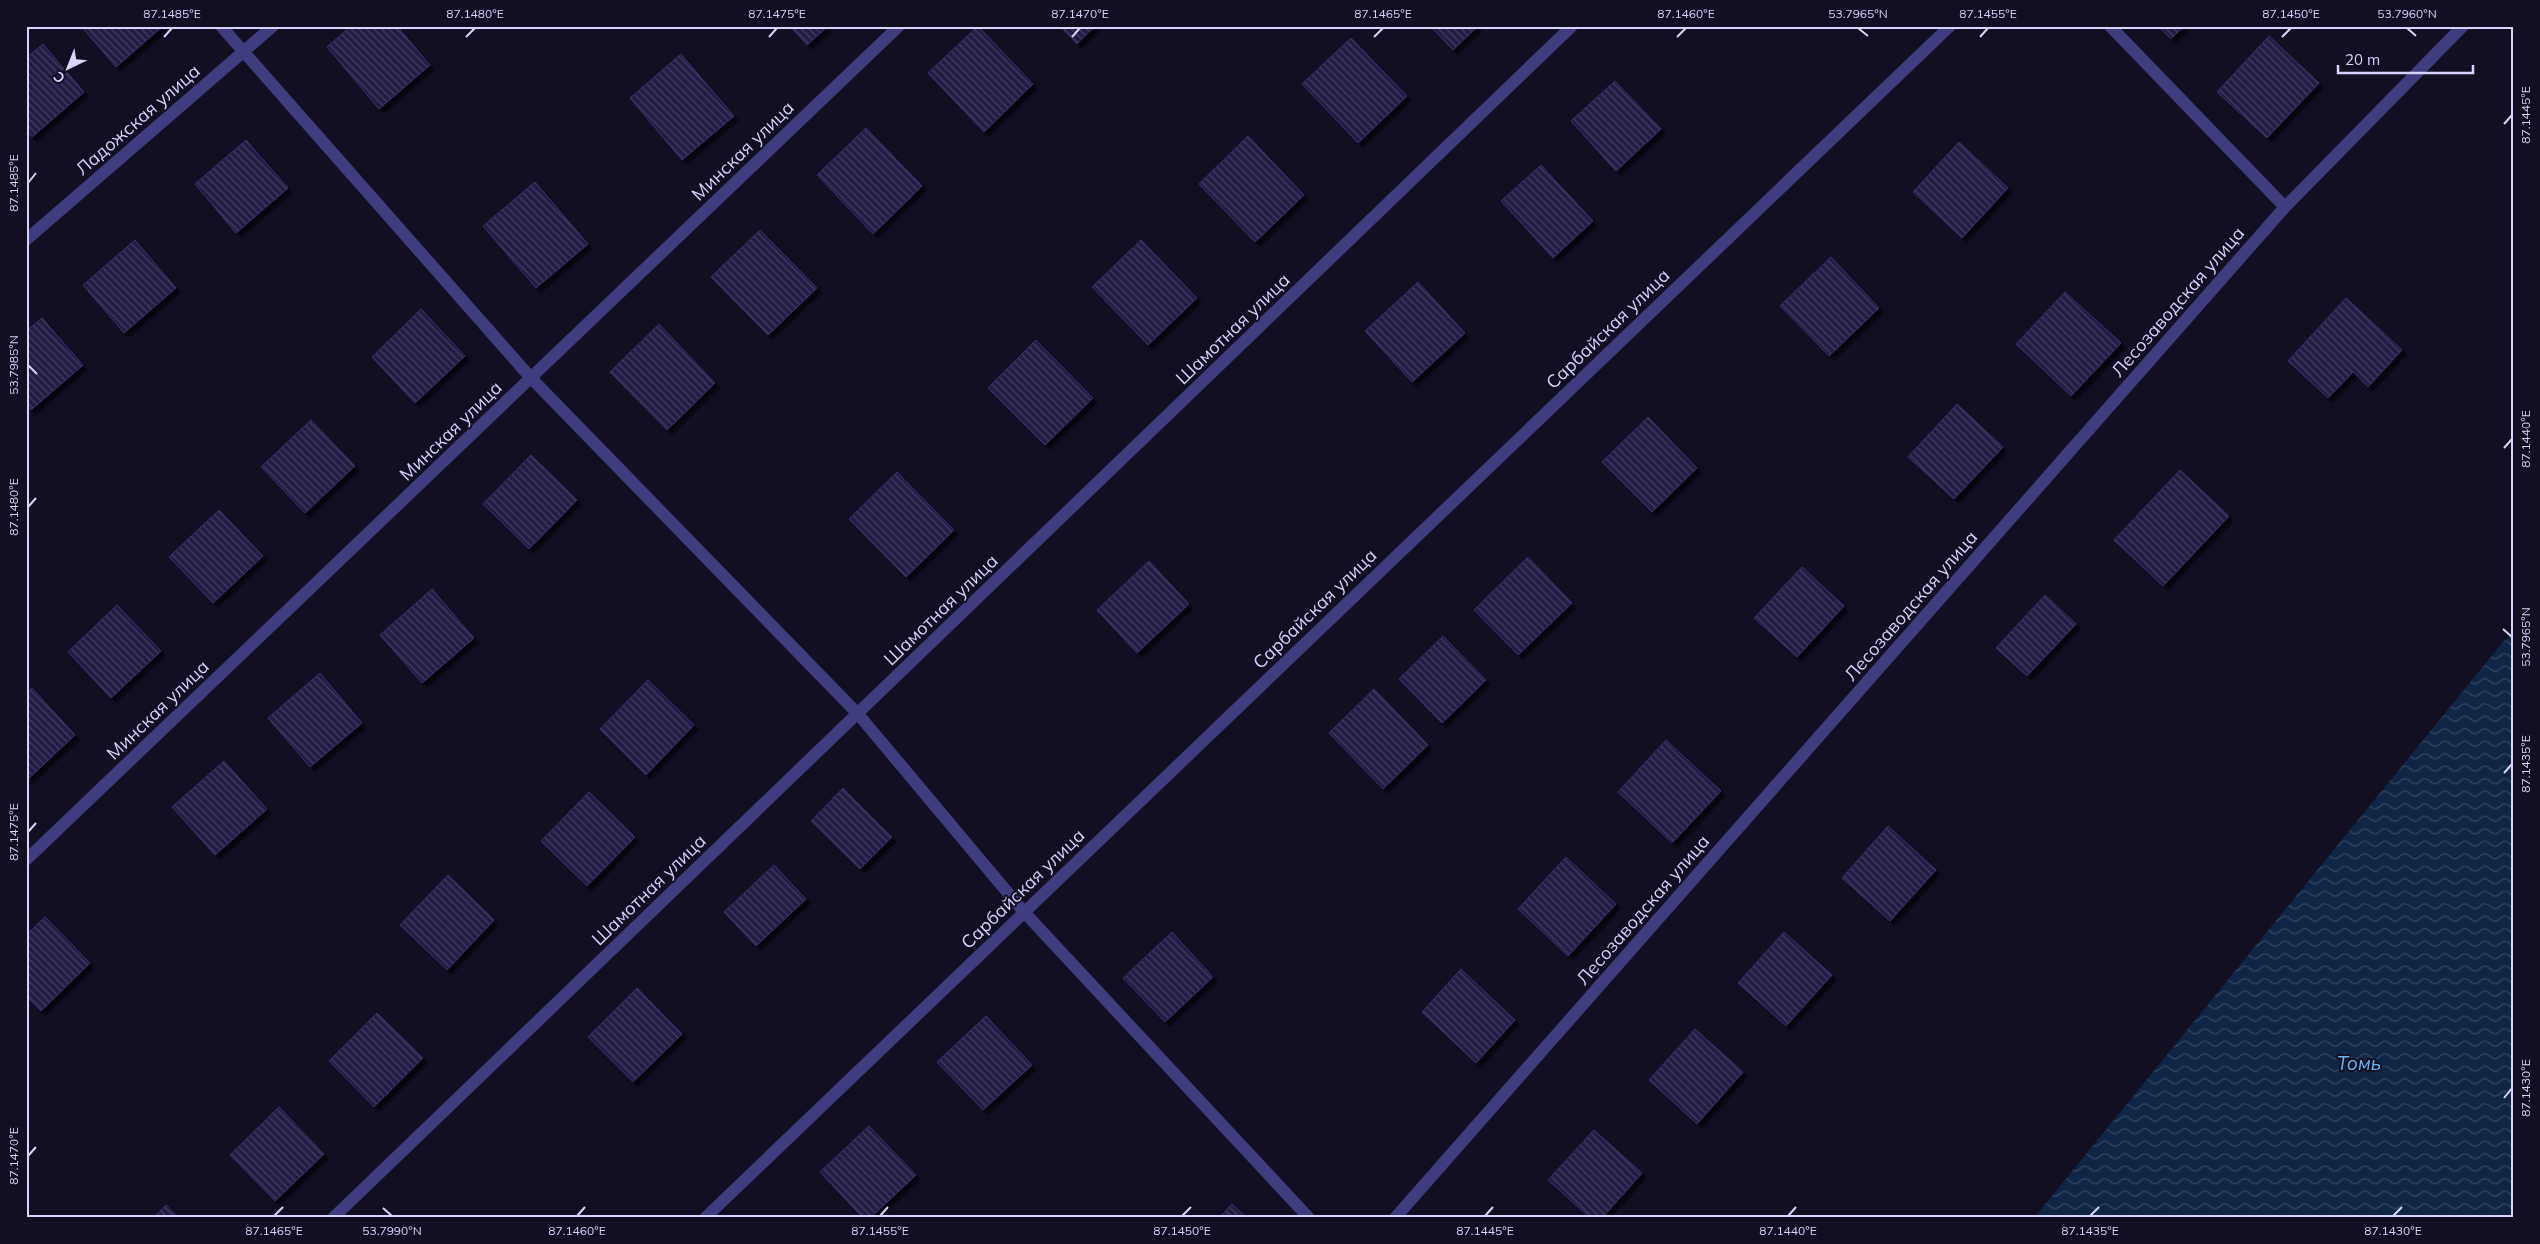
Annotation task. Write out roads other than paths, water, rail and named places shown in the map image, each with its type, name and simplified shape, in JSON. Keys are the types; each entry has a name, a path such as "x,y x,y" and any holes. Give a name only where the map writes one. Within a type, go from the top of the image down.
{"street":[{"path":"221,26 531,378 858,714 1024,912 1309,1218"},
{"name":"Ладожская улица","path":"26,240 273,26"},
{"name":"Минская улица","path":"26,860 899,26"},
{"name":"Шамотная улица","path":"333,1218 1572,26"},
{"name":"Сарбайская улица","path":"705,1218 1950,26"},
{"path":"2110,26 2285,207"},
{"name":"Лесозаводская улица","path":"1395,1218 2285,207 2463,26"}],"water":[{"name":"Томь","path":"2514,633 2514,1218 2034,1218 2503,642"}]}
